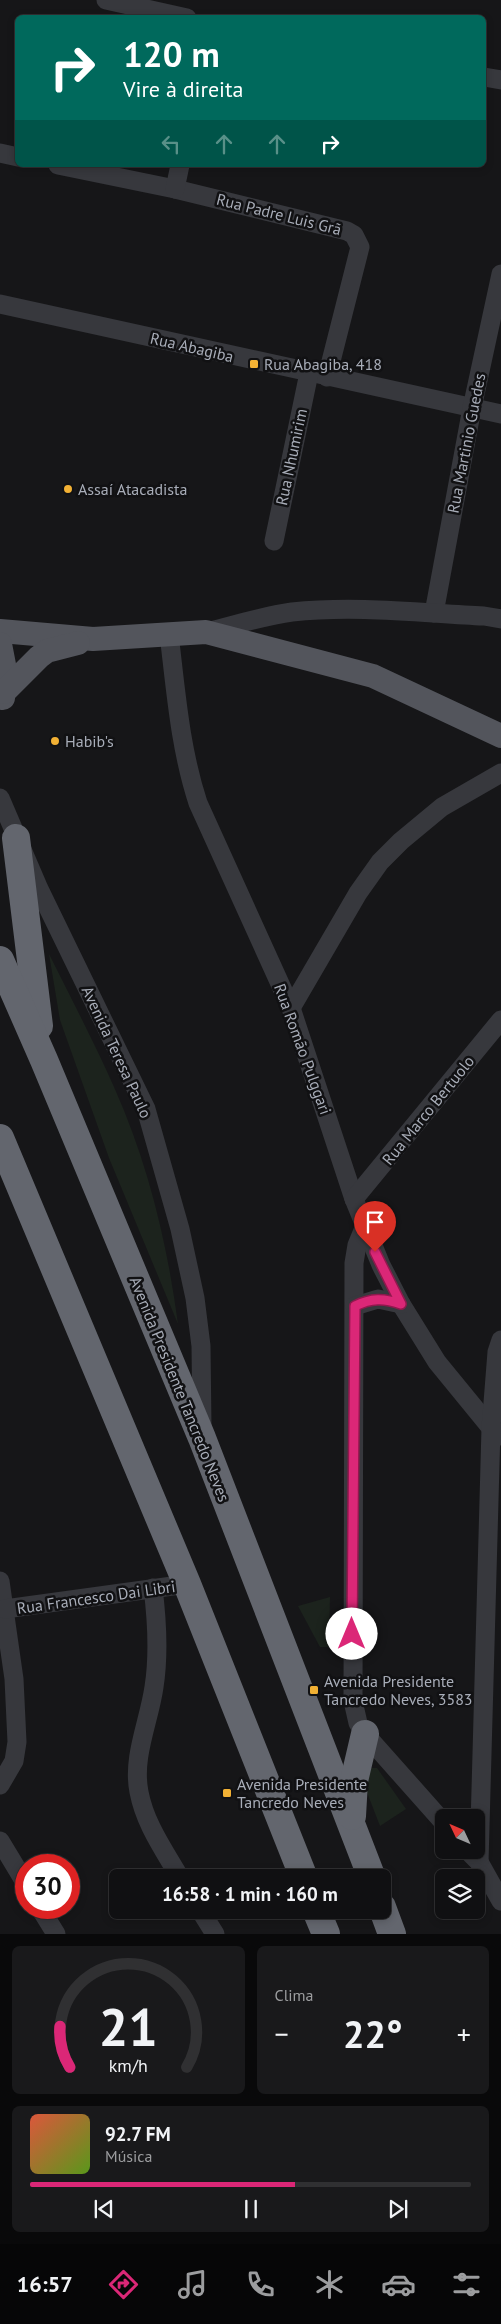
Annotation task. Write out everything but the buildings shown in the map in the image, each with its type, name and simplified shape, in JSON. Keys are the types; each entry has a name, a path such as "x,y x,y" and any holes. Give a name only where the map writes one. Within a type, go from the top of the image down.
{"highway":[{"path":"16,838 44,1060"},
{"name":"Avenida Presidente Tancredo Neves","path":"0,960 44,1060 202,1438 369,1869"},
{"path":"0,1138 187,1584 300,1869"},
{"path":"352,1824 360,1722"},
{"path":"320,1919 326,1934"},
{"path":"386,1919 392,1934"}],"main road":[{"path":"0,631 92,639 206,632 373,676 501,736"},
{"path":"2,699 29,664 47,651 92,639"},
{"path":"0,644 5,670 2,699"}],"street":[{"path":"106,0 174,15"},
{"path":"486,77 501,80"},
{"path":"0,154 15,156"},
{"name":"Rua Padre Luis Grã","path":"68,167 175,188 347,231 354,235 360,248 318,375"},
{"path":"175,188 180,167"},
{"name":"Rua Martinio Guedes","path":"434,613 472,408 501,274"},
{"name":"Rua Abagiba","path":"0,304 501,414"},
{"name":"Rua Nhumirim","path":"274,541 318,375"},
{"path":"206,632 292,612 347,608 501,619"},
{"name":"Rua Romão Pulggari","path":"169,634 181,739 189,776 198,803 291,1008 364,1228 401,1304 437,1362 496,1432"},
{"path":"291,1008 358,893 380,862 401,841 442,807 501,774"},
{"name":"Avenida Teresa Paulo","path":"0,798 16,838 146,1109 180,1229 195,1298 201,1346 202,1438"},
{"name":"Rua Marco Bertuolo","path":"354,1200 501,1020"},
{"path":"364,1228 356,1245 354,1263 352,1692 360,1722 435,1812"},
{"path":"355,1306 378,1299 390,1300 401,1304"},
{"path":"476,1809 496,1432 497,1352 501,1340"},
{"path":"0,1581 14,1678 17,1742 14,1761 0,1785"},
{"name":"Rua Francesco Dai Libri","path":"5,1609 187,1584"},
{"path":"153,1588 157,1621 154,1686 140,1751 137,1779 139,1793 151,1830 175,1869"},
{"path":"0,1840 15,1865"},
{"path":"476,1859 501,1901"},
{"path":"47,1919 56,1934"},
{"path":"206,1919 215,1934"}],"shaded area":[{"path":"49,954 106,1070 137,1145 162,1233 178,1324 109,1158 60,1020"},
{"path":"330,1597 329,1647 320,1647 298,1606"},
{"path":"377,1768 406,1809 380,1826 363,1782 367,1770"}],"place":[{"name":"Rua Abagiba, 418","path":"254,364"},
{"name":"Assaí Atacadista","path":"68,489"},
{"name":"Habib's","path":"55,741"},
{"name":"Avenida Presidente Tancredo Neves, 3583","path":"314,1690"},
{"name":"Avenida Presidente Tancredo Neves","path":"227,1793"}],"route":[{"path":"352,1634 355,1306 366,1301 378,1299 390,1300 401,1304 375,1252"}]}
